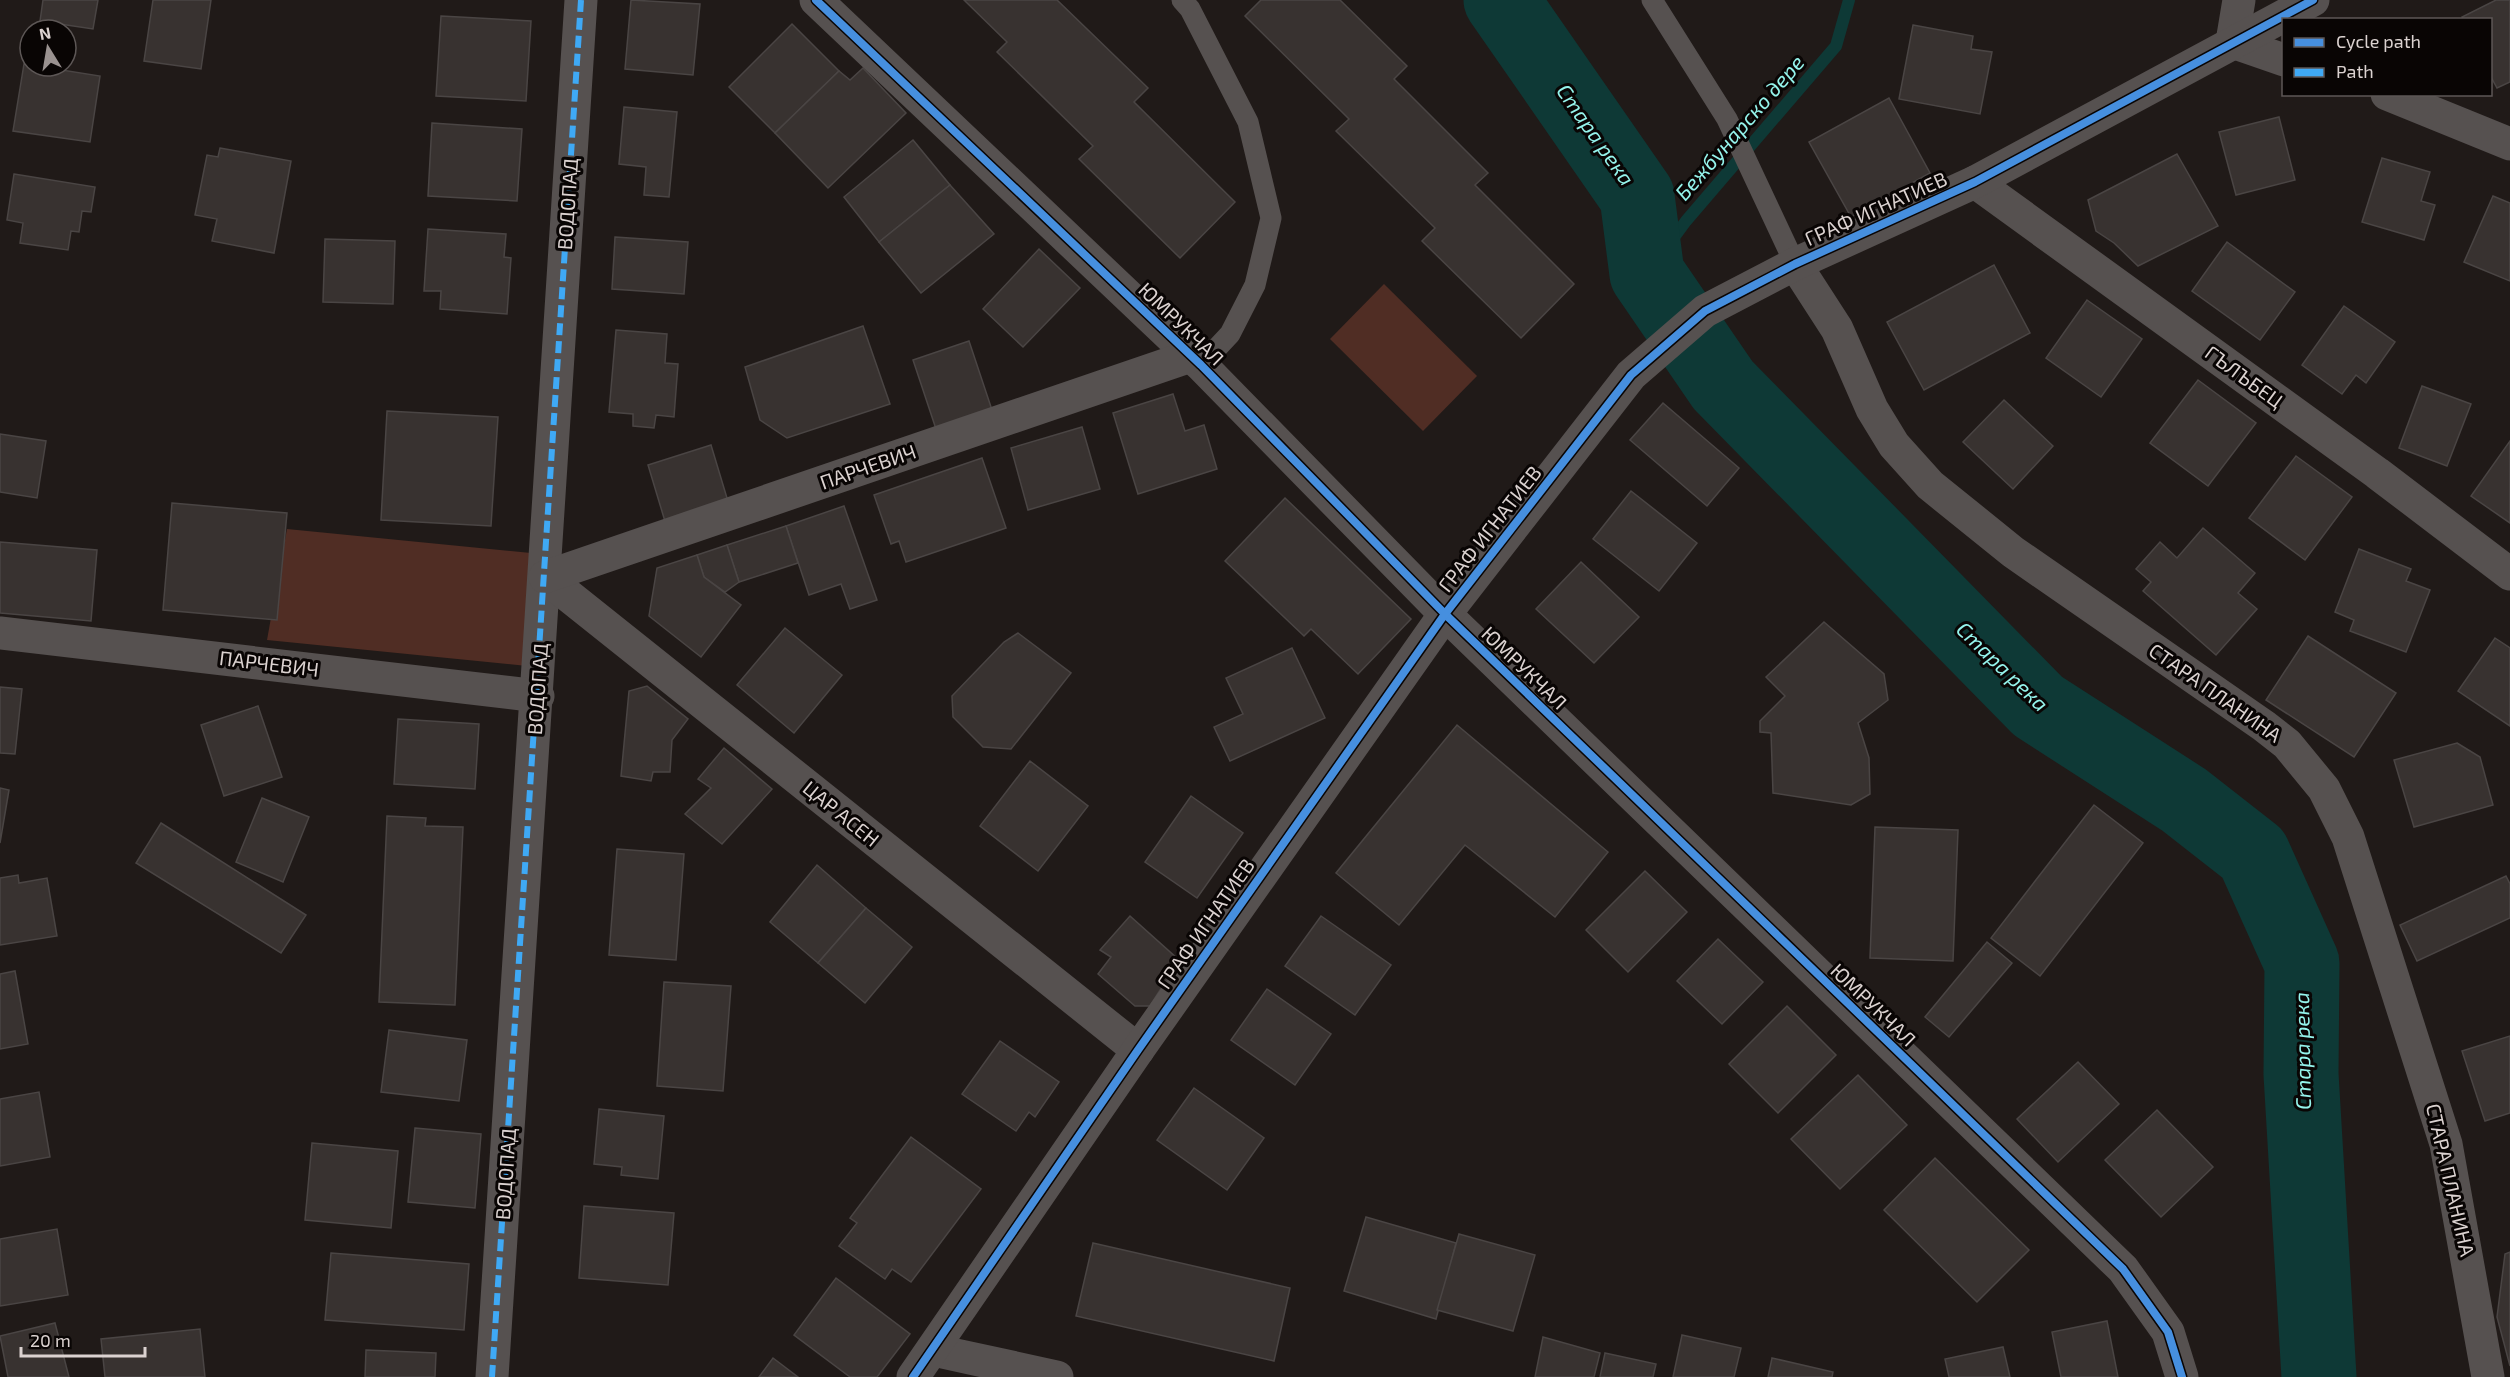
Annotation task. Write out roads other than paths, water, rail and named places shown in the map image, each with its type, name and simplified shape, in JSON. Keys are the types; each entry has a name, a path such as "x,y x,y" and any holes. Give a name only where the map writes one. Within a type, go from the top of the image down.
{"street":[{"name":"ВОДОПАД","path":"492,1377 538,696 581,0"},
{"name":"ЮМРУКЧАЛ","path":"816,0 1196,360 1445,614 2123,1269 2168,1332 2182,1377"},
{"path":"2239,0 2232,42 2282,60"},
{"name":"ГРАФ ИГНАТИЕВ","path":"913,1377 1138,1050 1445,614 1631,375 1704,311 1795,264 1976,182 2313,0"},
{"path":"2392,96 2510,144"},
{"name":"ГЪЛЪБЕЦ","path":"1976,182 2367,466 2510,574"},
{"name":"СТАРА ПЛАНИНА","path":"1795,264 1837,329 1872,409 1894,445 1930,485 2013,552 2264,726 2287,744 2324,789 2348,837 2446,1144 2488,1377"},
{"name":"ПАРЧЕВИЧ","path":"545,578 1196,360"},
{"name":"ЦАР АСЕН","path":"545,578 1138,1050"},
{"name":"ПАРЧЕВИЧ","path":"0,633 538,696"},
{"path":"933,1350 1057,1377"}],"lane":[{"path":"1182,0 1190,9 1248,122 1271,218 1255,285 1230,334 1196,360"},
{"path":"1652,0 1727,119 1795,264"}],"waterway":[{"name":"Стара река","path":"1501,0 1637,196 1647,274 1723,385 2038,706 2184,800 2253,854 2302,963 2301,1074 2319,1377"},
{"name":"Бежбунарско дере","path":"1647,274 1686,221 1836,46 1849,0"}]}
